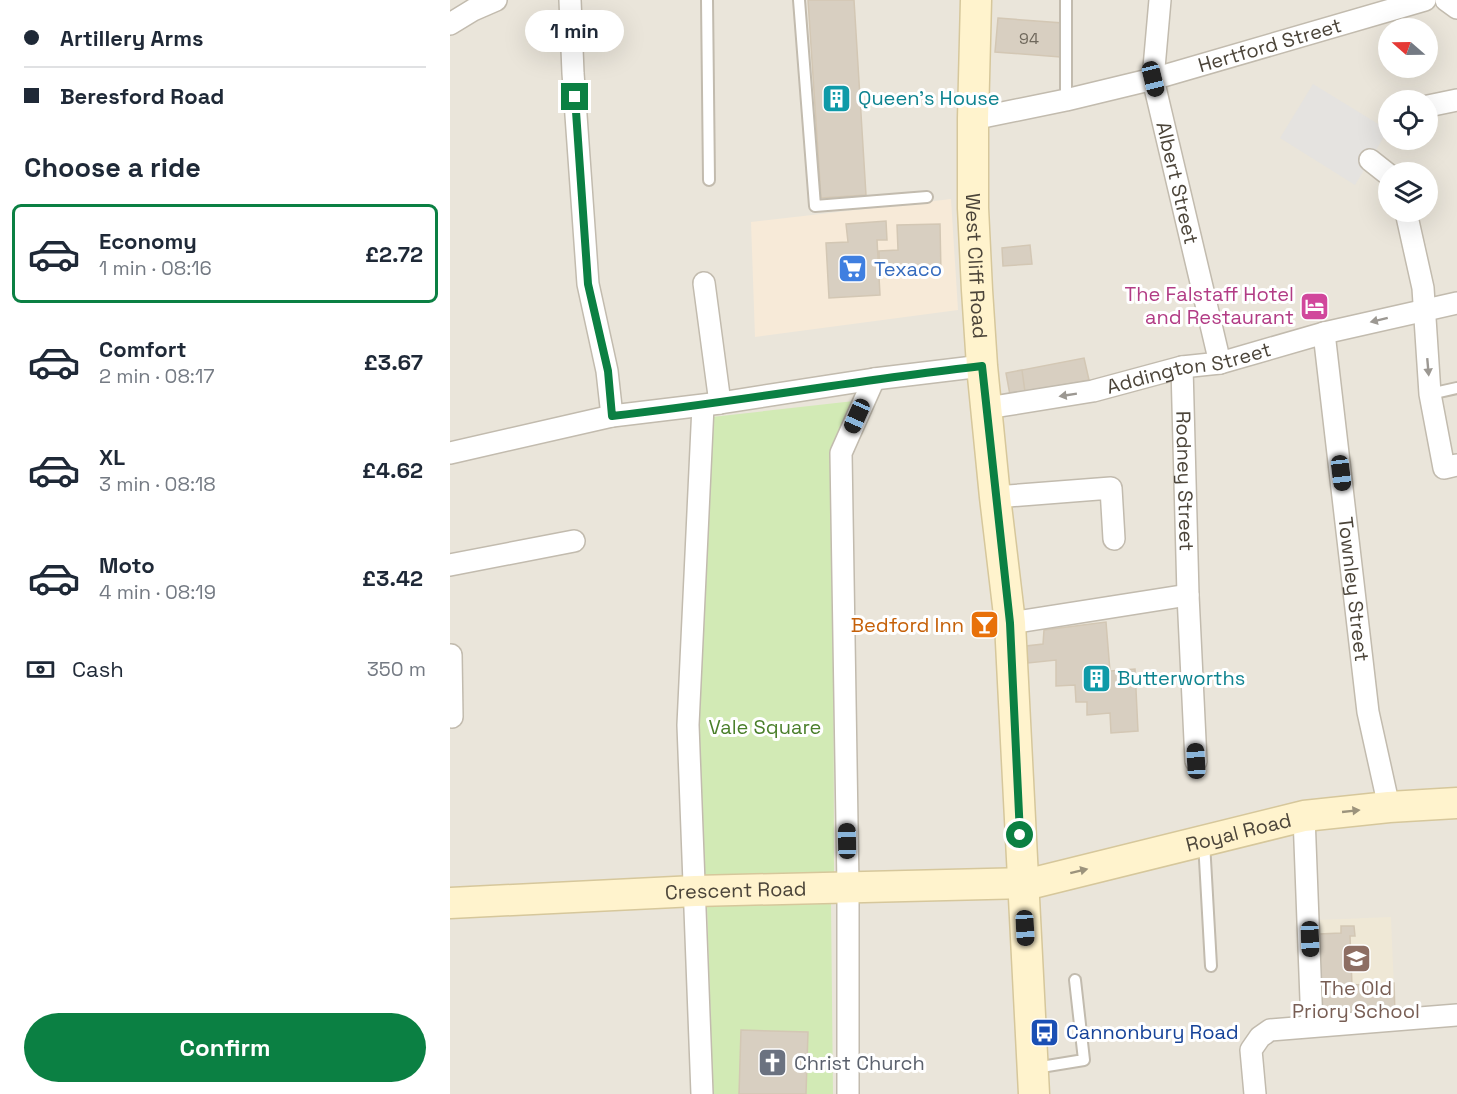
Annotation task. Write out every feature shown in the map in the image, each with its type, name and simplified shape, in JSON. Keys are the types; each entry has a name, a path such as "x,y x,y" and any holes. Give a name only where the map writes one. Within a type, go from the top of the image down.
{"street":[{"path":"450,24 470,5 496,0"},
{"path":"570,0 588,284 608,371 612,416"},
{"name":"West Cliff Road","path":"976,0 973,208 982,366 1010,623 1033,1081"},
{"name":"Albert Street","path":"1160,0 1153,79 1220,363"},
{"name":"Hertford Street","path":"973,120 1153,79 1425,0"},
{"path":"1446,0 1457,8"},
{"path":"1438,104 1457,100"},
{"path":"1370,160 1378,166"},
{"path":"1408,222 1423,288 1430,394 1444,468 1457,465"},
{"path":"702,1094 688,725 711,404 704,283"},
{"name":"Addington Street","path":"987,408 1094,391 1182,367 1220,363 1324,333 1457,303"},
{"name":"Townley Street","path":"1324,333 1368,712 1389,807"},
{"path":"450,453 612,416 982,366"},
{"name":"Rodney Street","path":"1182,367 1188,595 1196,761"},
{"path":"848,1094 848,886 841,453 874,379"},
{"path":"995,497 1111,488 1114,539"},
{"path":"450,565 574,541"},
{"path":"1010,623 1188,595"},
{"path":"450,669 452,717"},
{"name":"Royal Road","path":"1022,882 1033,883 1304,816 1457,803"},
{"path":"1304,816 1312,1026"},
{"name":"Crescent Road","path":"450,903 695,891 1022,882"},
{"path":"1255,1094 1251,1050 1260,1037 1270,1030 1457,1015"}],"lane":[{"path":"707,0 709,180"},
{"path":"799,0 815,206 927,197"},
{"path":"1066,0 1066,100"},
{"path":"1430,394 1457,388"},
{"path":"1204,839 1211,966"},
{"path":"1033,1081 1084,1060 1076,980"}],"shaded area":[{"path":"450,0 1457,0 1457,1094 450,1094"},
{"path":"1313,84 1378,124 1378,147 1355,185 1280,138"},
{"path":"951,199 958,310 755,337 751,222"},
{"name":"The Old Priory School","path":"1391,917 1395,1014 1334,1018 1333,1011 1324,1011 1322,1004 1318,920"}],"green space":[{"name":"Vale Square","path":"854,401 833,472 834,873 701,888 696,726 712,417"},
{"path":"831,904 833,1094 713,1094 707,906"}],"building":[{"name":"Queen's House","path":"808,0 854,0 866,195 821,198"},
{"path":"998,18 1063,23 1060,57 995,52"},
{"name":"Texaco","path":"886,221 887,240 877,240 880,295 829,298 826,243 848,242 846,224"},
{"path":"940,224 941,274 880,276 879,251 898,250 897,225"},
{"path":"1030,245 1032,264 1003,266 1002,248"},
{"path":"1084,358 1089,380 1025,392 1022,370"},
{"path":"1022,370 1025,392 1010,395 1006,373"},
{"name":"Butterworths","path":"1106,622 1110,671 1135,669 1138,731 1111,733 1110,713 1087,715 1087,702 1076,702 1075,685 1056,686 1056,660 1028,663 1026,646 1043,644 1044,630"},
{"path":"1341,926 1354,926 1355,936 1350,936 1352,985 1394,983 1395,1014 1334,1018 1333,1011 1324,1011 1319,934 1341,933"},
{"name":"Christ Church","path":"741,1030 808,1032 806,1094 739,1094"}],"place":[{"name":"Queen's House","path":"837,98"},
{"name":"Texaco","path":"853,269"},
{"name":"The Falstaff Hotel and Restaurant","path":"1315,306"},
{"name":"Bedford Inn","path":"985,625"},
{"name":"Butterworths","path":"1096,678"},
{"name":"The Old Priory School","path":"1356,958"},
{"name":"Cannonbury Road","path":"1045,1032"},
{"name":"Christ Church","path":"773,1063"}],"route":[{"path":"575,97 588,284 608,371 612,416 982,366 1010,623 1020,835"}]}
